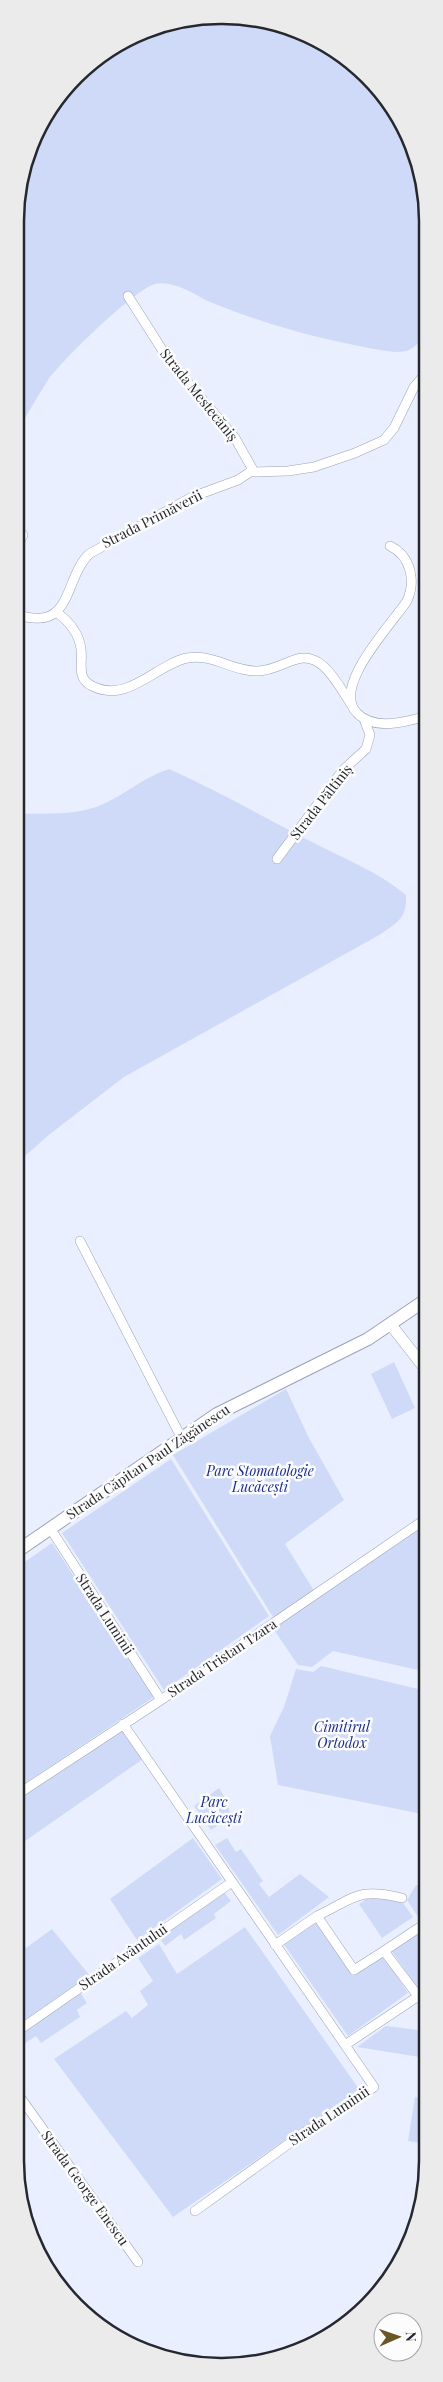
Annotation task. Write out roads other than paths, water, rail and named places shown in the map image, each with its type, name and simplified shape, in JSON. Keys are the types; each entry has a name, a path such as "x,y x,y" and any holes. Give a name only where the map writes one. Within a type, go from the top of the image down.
{"main road":[{"name":"Strada Căpitan Paul Zăgănescu","path":"24,1546 181,1437 240,1401 353,1346 391,1325 419,1305"}],"street":[{"name":"Strada Mestecăniș","path":"128,296 168,359 235,438 253,470"},
{"path":"253,470 288,471 314,467 339,460 384,440 394,428 414,387 419,381"},
{"name":"Strada Primăverii","path":"56,612 66,600 83,560 96,548 140,527 192,497 238,480 253,470"},
{"path":"351,704 349,693 353,679 407,602 412,588 411,573 405,559 401,553 390,546"},
{"path":"24,615 50,616 56,612 76,635 81,650 80,670 83,679 97,688 114,691 130,687 186,659 203,658 241,669 260,671 297,658 311,657 322,663 364,719 370,722 387,723 419,717"},
{"name":"Strada Păltiniș","path":"277,859 343,770 366,749 370,735 364,719"},
{"path":"80,1241 181,1437"},
{"path":"391,1325 419,1361"},
{"name":"Strada Tristan Tzara","path":"24,1790 161,1700 419,1523"},
{"name":"Strada Luminii","path":"50,1528 161,1700"},
{"name":"Strada Luminii","path":"123,1724 374,2087 301,2135 195,2211"},
{"name":"Strada Avântului","path":"24,2027 232,1882"},
{"path":"275,1945 317,1916 357,1894 370,1893 402,1898"},
{"path":"317,1916 354,1970 419,1928"},
{"path":"345,2045 418,1996 384,1951"},
{"name":"Strada George Enescu","path":"24,2103 138,2262"}],"park label":[{"name":"Parc Stomatologie Lucăcești","path":"260,1479"},
{"name":"Cimitirul Ortodox","path":"342,1735"},
{"name":"Parc Lucăcești","path":"214,1810"}]}
